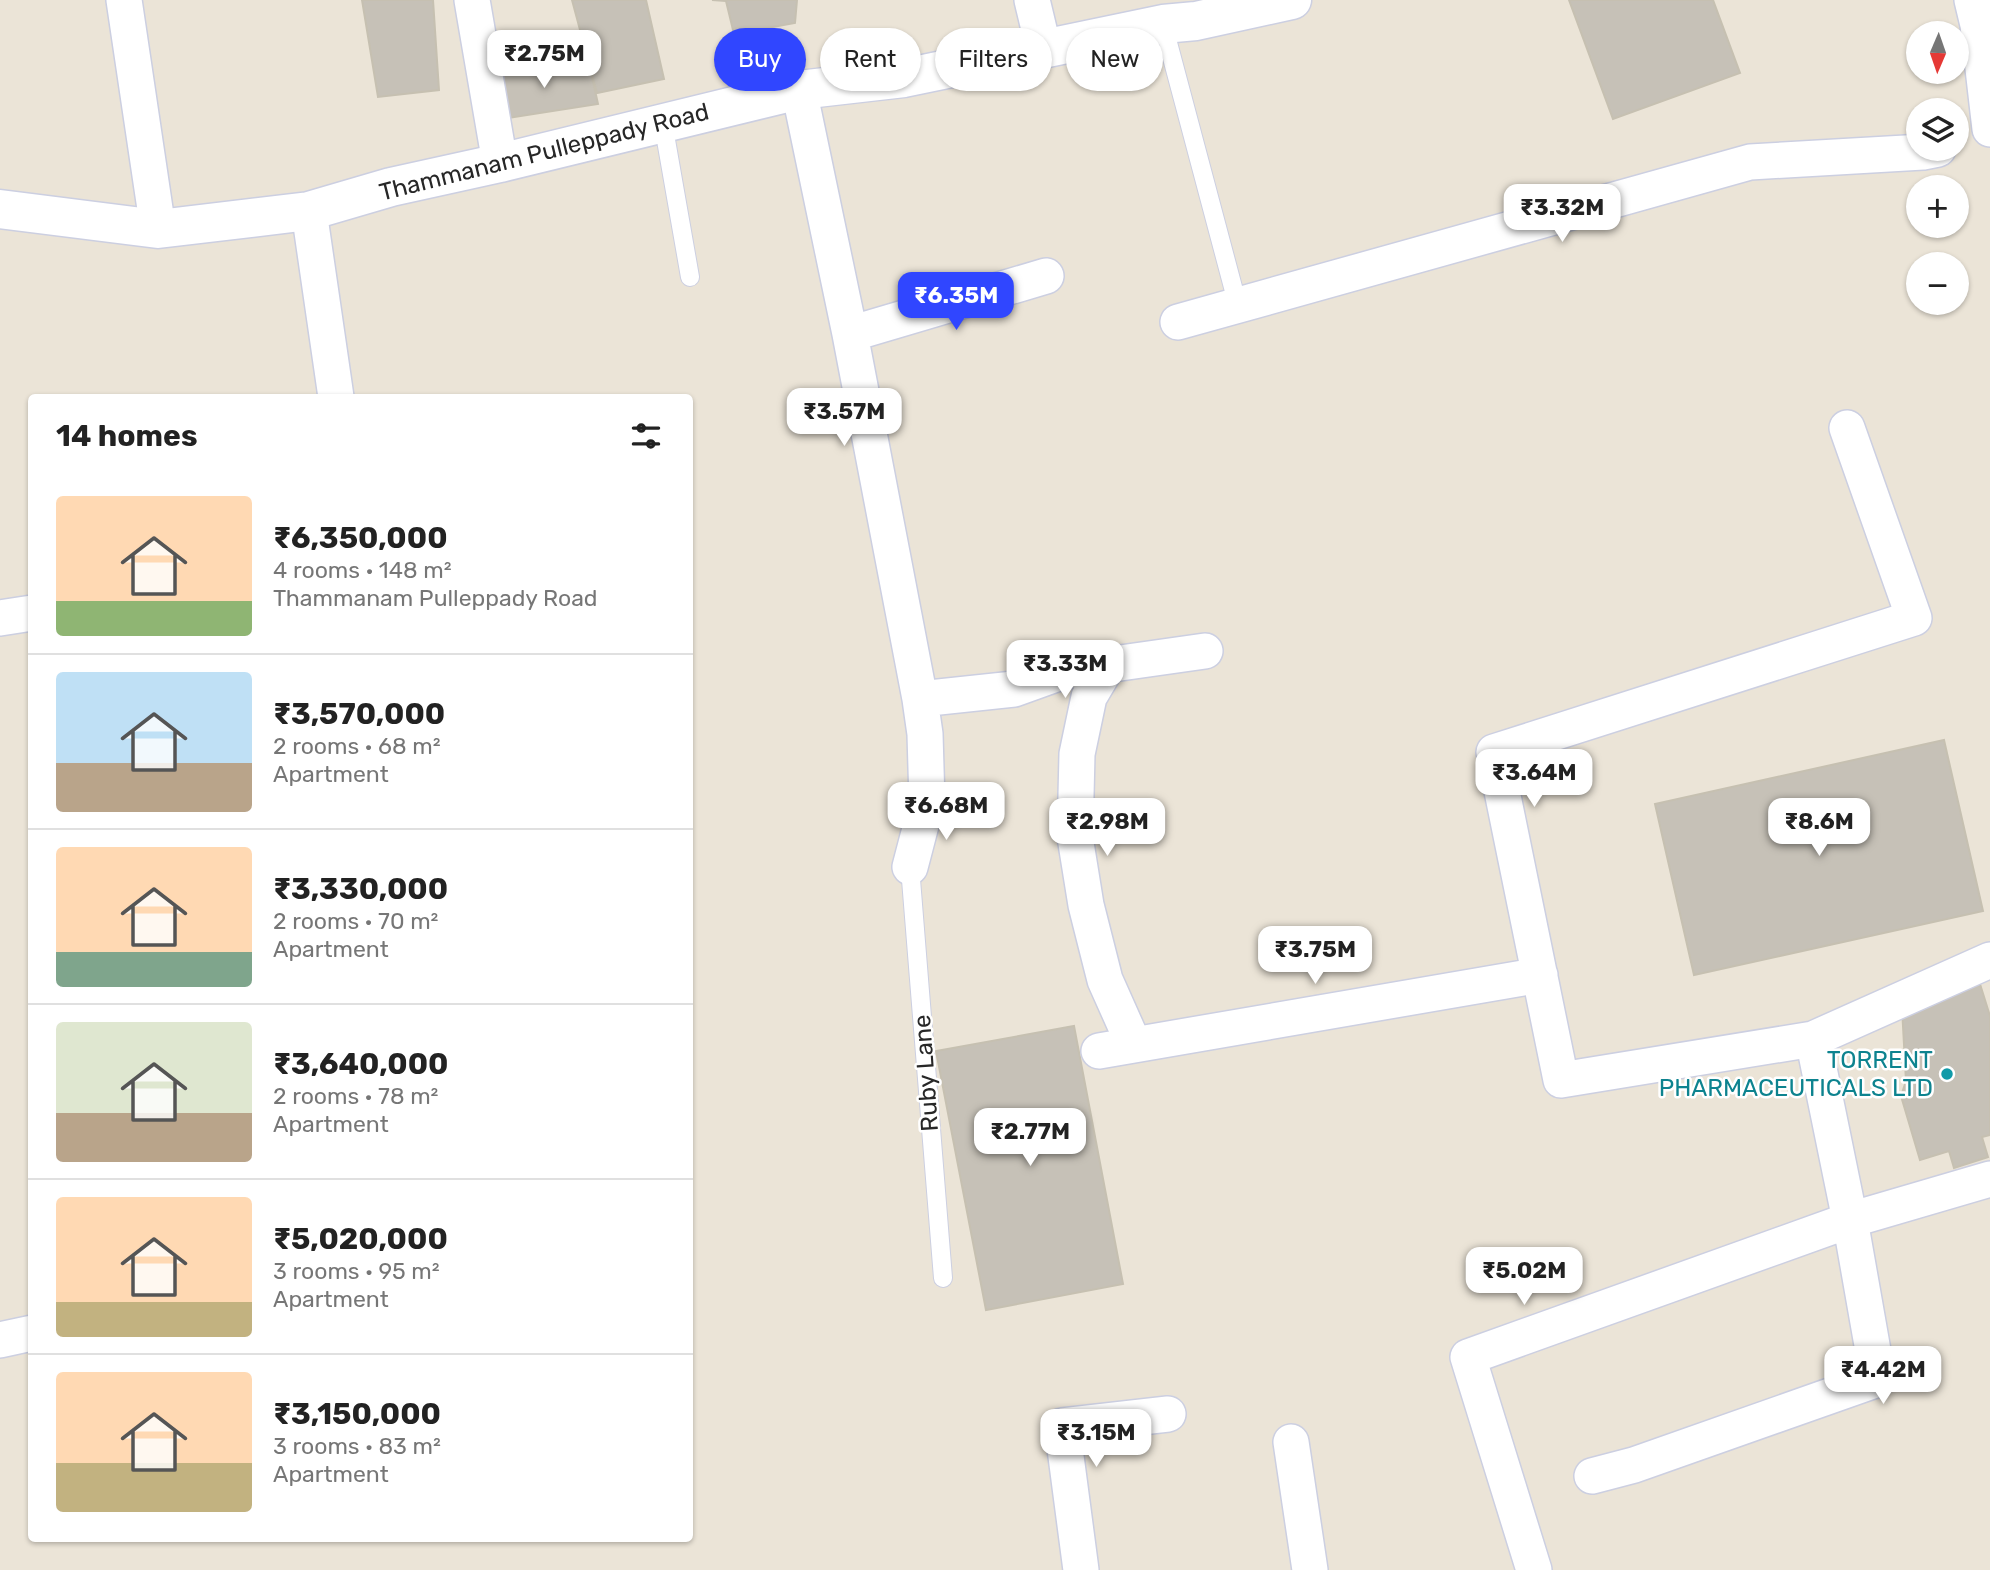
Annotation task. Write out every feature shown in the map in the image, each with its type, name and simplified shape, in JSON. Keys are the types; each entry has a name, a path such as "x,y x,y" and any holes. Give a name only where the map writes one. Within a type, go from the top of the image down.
{"main road":[{"name":"Thammanam Pulleppady Road","path":"1052,48 1184,15 1292,0"},
{"name":"Thammanam Pulleppady Road","path":"806,89 935,72"},
{"name":"Thammanam Pulleppady Road","path":"0,209 158,229 309,211 391,187 795,91"}],"street":[{"path":"124,0 158,229"},
{"path":"472,0 500,163"},
{"path":"1032,0 1039,28"},
{"path":"1972,0 1978,25 1990,129"},
{"path":"799,91 850,334 925,734 927,802 910,867"},
{"path":"1969,142 1990,137"},
{"path":"1178,323 1750,162 1906,153"},
{"path":"309,211 336,394"},
{"path":"850,334 1046,276"},
{"path":"1847,428 1914,618 1494,752 1561,1080 1813,1039 1990,960"},
{"path":"0,618 28,614"},
{"path":"920,699 1014,689 1064,671 1205,651"},
{"path":"1108,665 1089,696 1077,754 1075,837 1086,905 1105,980 1134,1045"},
{"path":"1099,1051 1540,975"},
{"path":"1592,1476 1634,1465 1878,1378 1850,1220 1813,1039"},
{"path":"1534,1570 1468,1357 1850,1220 1990,1180"},
{"path":"0,1340 28,1335"},
{"path":"1082,1570 1062,1426 1168,1414"},
{"path":"1291,1442 1310,1570"}],"lane":[{"path":"1184,15 1238,306"},
{"path":"663,123 691,277"},
{"name":"Ruby Lane","path":"910,867 943,1278"}],"building":[{"path":"362,0 433,0 439,90 378,97"},
{"path":"572,0 646,0 664,79 597,93"},
{"path":"712,0 797,0 795,23 767,28 733,28 726,1"},
{"path":"1569,0 1713,0 1740,73 1613,119"},
{"path":"499,66 590,68 598,104 502,119"},
{"path":"1944,740 1983,911 1694,975 1655,804"},
{"name":"TORRENT PHARMACEUTICALS LTD","path":"1980,984 1990,1016 1990,1135 1982,1137 1988,1157 1954,1168 1949,1151 1920,1160 1901,1096 1906,1081 1902,1008"},
{"path":"1074,1026 1123,1284 986,1310 936,1051"}],"place":[{"name":"TORRENT PHARMACEUTICALS LTD","path":"1947,1074"}]}
